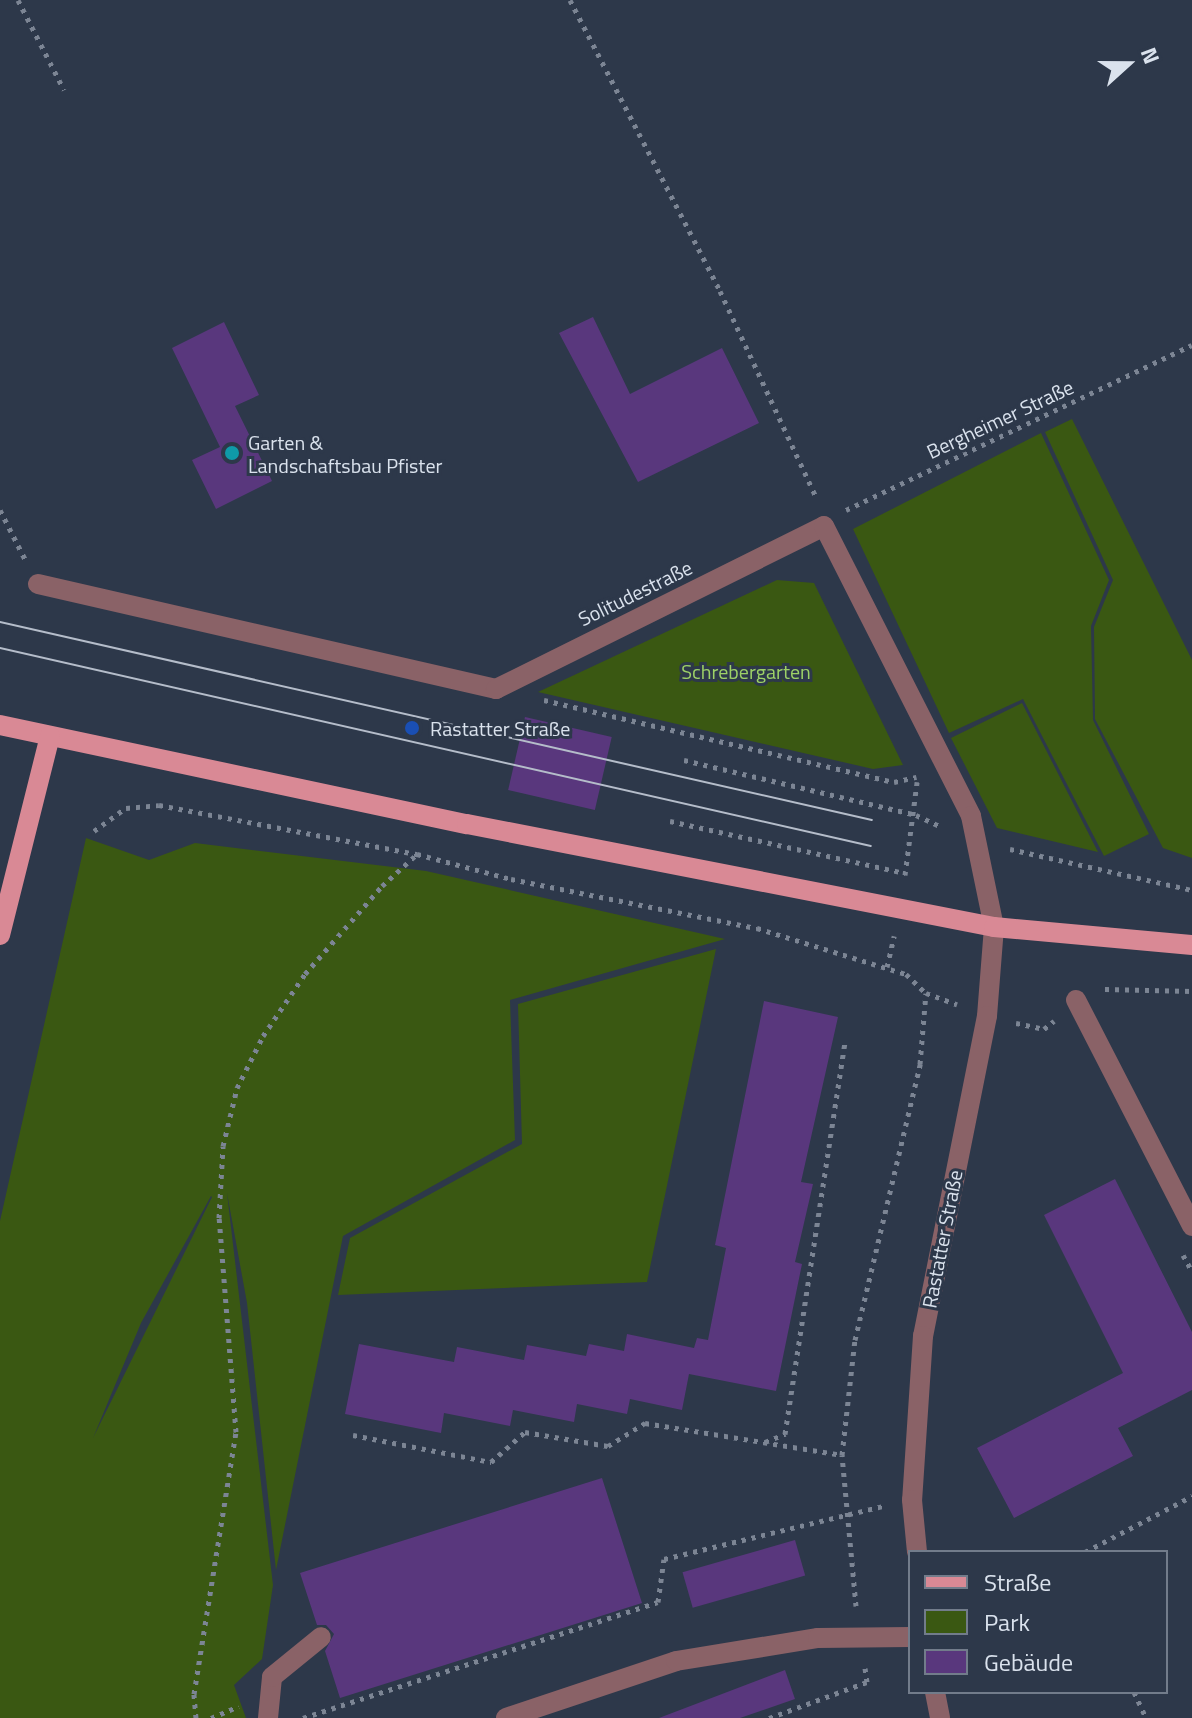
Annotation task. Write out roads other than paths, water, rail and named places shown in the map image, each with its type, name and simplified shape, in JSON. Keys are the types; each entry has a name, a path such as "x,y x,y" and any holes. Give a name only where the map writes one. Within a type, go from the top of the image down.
{"main road":[{"path":"0,725 994,927 1192,945"},
{"path":"0,935 50,736"}],"street":[{"name":"Solitudestraße","path":"38,584 496,689 824,526 947,764 979,844 994,927"},
{"name":"Rastatter Straße","path":"917,1550 912,1500 923,1336 987,1016 994,927"},
{"path":"1076,1000 1192,1226"},
{"path":"268,1718 272,1677 321,1637"},
{"path":"506,1718 676,1661 818,1638 908,1637"},
{"path":"935,1694 940,1718"}],"tram line":[{"path":"0,622 872,820"},
{"path":"0,648 871,846"}],"place":[{"name":"Garten & Landschaftsbau Pfister","path":"232,453"},
{"name":"Rastatter Straße","path":"412,728"}],"park label":[{"name":"Schrebergarten","path":"746,671"}]}
